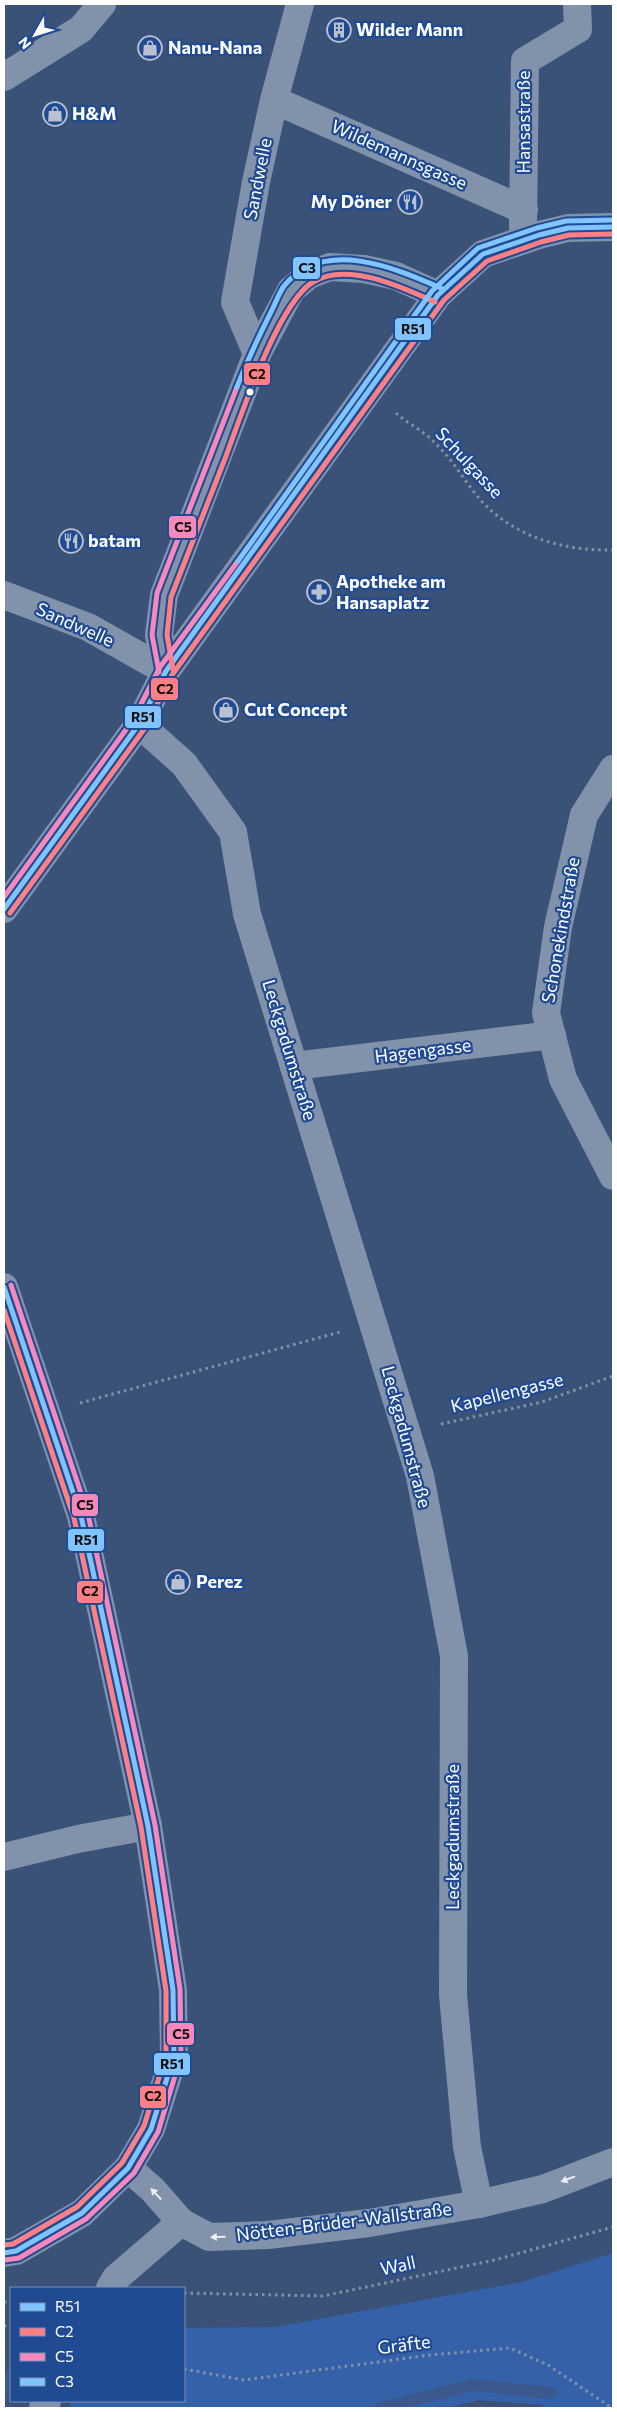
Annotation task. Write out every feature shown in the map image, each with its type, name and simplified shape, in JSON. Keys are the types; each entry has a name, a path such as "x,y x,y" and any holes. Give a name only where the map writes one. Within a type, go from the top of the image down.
{"street":[{"path":"4,77 81,29 102,4"},
{"name":"Sandwelle","path":"257,354 235,302 256,182 274,100 300,4"},
{"name":"Hansastraße","path":"522,241 525,61 578,29 578,4"},
{"name":"Wildemannsgasse","path":"274,100 524,210"},
{"path":"4,909 139,724 166,671 438,295 483,254 568,228 613,227"},
{"path":"166,671 159,635 164,595 257,354 290,290 309,275 330,267 364,269 396,276 438,295"},
{"name":"Sandwelle","path":"4,595 88,627 166,671"},
{"name":"Leckgadumstraße","path":"139,724 184,764 233,832 247,914 420,1476 454,1656 453,1995 467,2147 479,2204"},
{"name":"Schonekindstraße","path":"613,769 584,815 558,927 546,1012 563,1079 613,1176"},
{"name":"Hagengasse","path":"294,1066 552,1035"},
{"path":"4,1286 81,1516 148,1826 173,1990 174,2056 151,2129 128,2168 82,2213 16,2251 4,2253"},
{"path":"4,1857 78,1839 148,1826"},
{"name":"Nötten-Brüder-Wallstraße","path":"128,2168 153,2190 181,2222 209,2237 268,2235 369,2223 479,2204 543,2189 613,2162"},
{"path":"111,2287 116,2278 181,2222"}],"path":[{"name":"Schulgasse","path":"371,388 400,417 435,442 480,499 512,527 541,540 588,550 613,550"},
{"path":"47,1412 374,1323"},
{"name":"Kapellengasse","path":"406,1432 542,1402 613,1376"},
{"name":"Wall","path":"185,2293 323,2296 495,2260 613,2227"},
{"name":"Gräfte","path":"185,2369 244,2380 430,2355 510,2348 548,2366 612,2408"}],"shaded area":[{"path":"613,2253 613,2408 546,2408 544,2405 478,2400 446,2408 69,2408 72,2402 185,2402 185,2328 275,2327 522,2282"}],"waterway":[{"path":"4,2394 10,2379"},
{"path":"381,2408 473,2385 551,2393"}],"transit line":[{"name":"C3","path":"238,561 432,291 478,248 537,228 566,221 613,220"},
{"name":"R51","path":"4,909 139,724 166,671 438,295 483,254 539,235 568,228 613,227"},
{"name":"C2","path":"10,913 145,728 172,675 444,300 487,261 541,242 569,235 613,234"},
{"name":"C3","path":"237,387 253,348 284,286 300,271 319,263 339,260 360,261 403,272 441,288"},
{"name":"C2","path":"173,670 167,635 171,597 251,389 274,336 287,312 300,294 313,282 327,276 342,274 374,278 435,302"},
{"name":"C5","path":"159,672 152,635 157,593 237,387"},
{"name":"C5","path":"4,897 133,720 160,667 238,561"},
{"name":"C5","path":"5,2260 19,2258 86,2219 134,2173 158,2132 181,2056 180,1989 155,1825 88,1514 11,1285"},
{"name":"R51","path":"4,1287 81,1516 148,1826 173,1990 174,2056 151,2129 128,2168 82,2213 16,2251 4,2253"},
{"name":"C2","path":"4,1310 74,1518 141,1827 166,1991 166,2055 144,2126 122,2163 77,2207 13,2244 4,2245"}],"place":[{"name":"Wilder Mann","path":"339,30"},
{"name":"Nanu-Nana","path":"150,48"},
{"name":"H&M","path":"55,114"},
{"name":"My Döner","path":"410,202"},
{"name":"batam","path":"71,541"},
{"name":"Apotheke am Hansaplatz","path":"319,592"},
{"name":"Cut Concept","path":"226,710"},
{"name":"Perez","path":"178,1582"}]}
